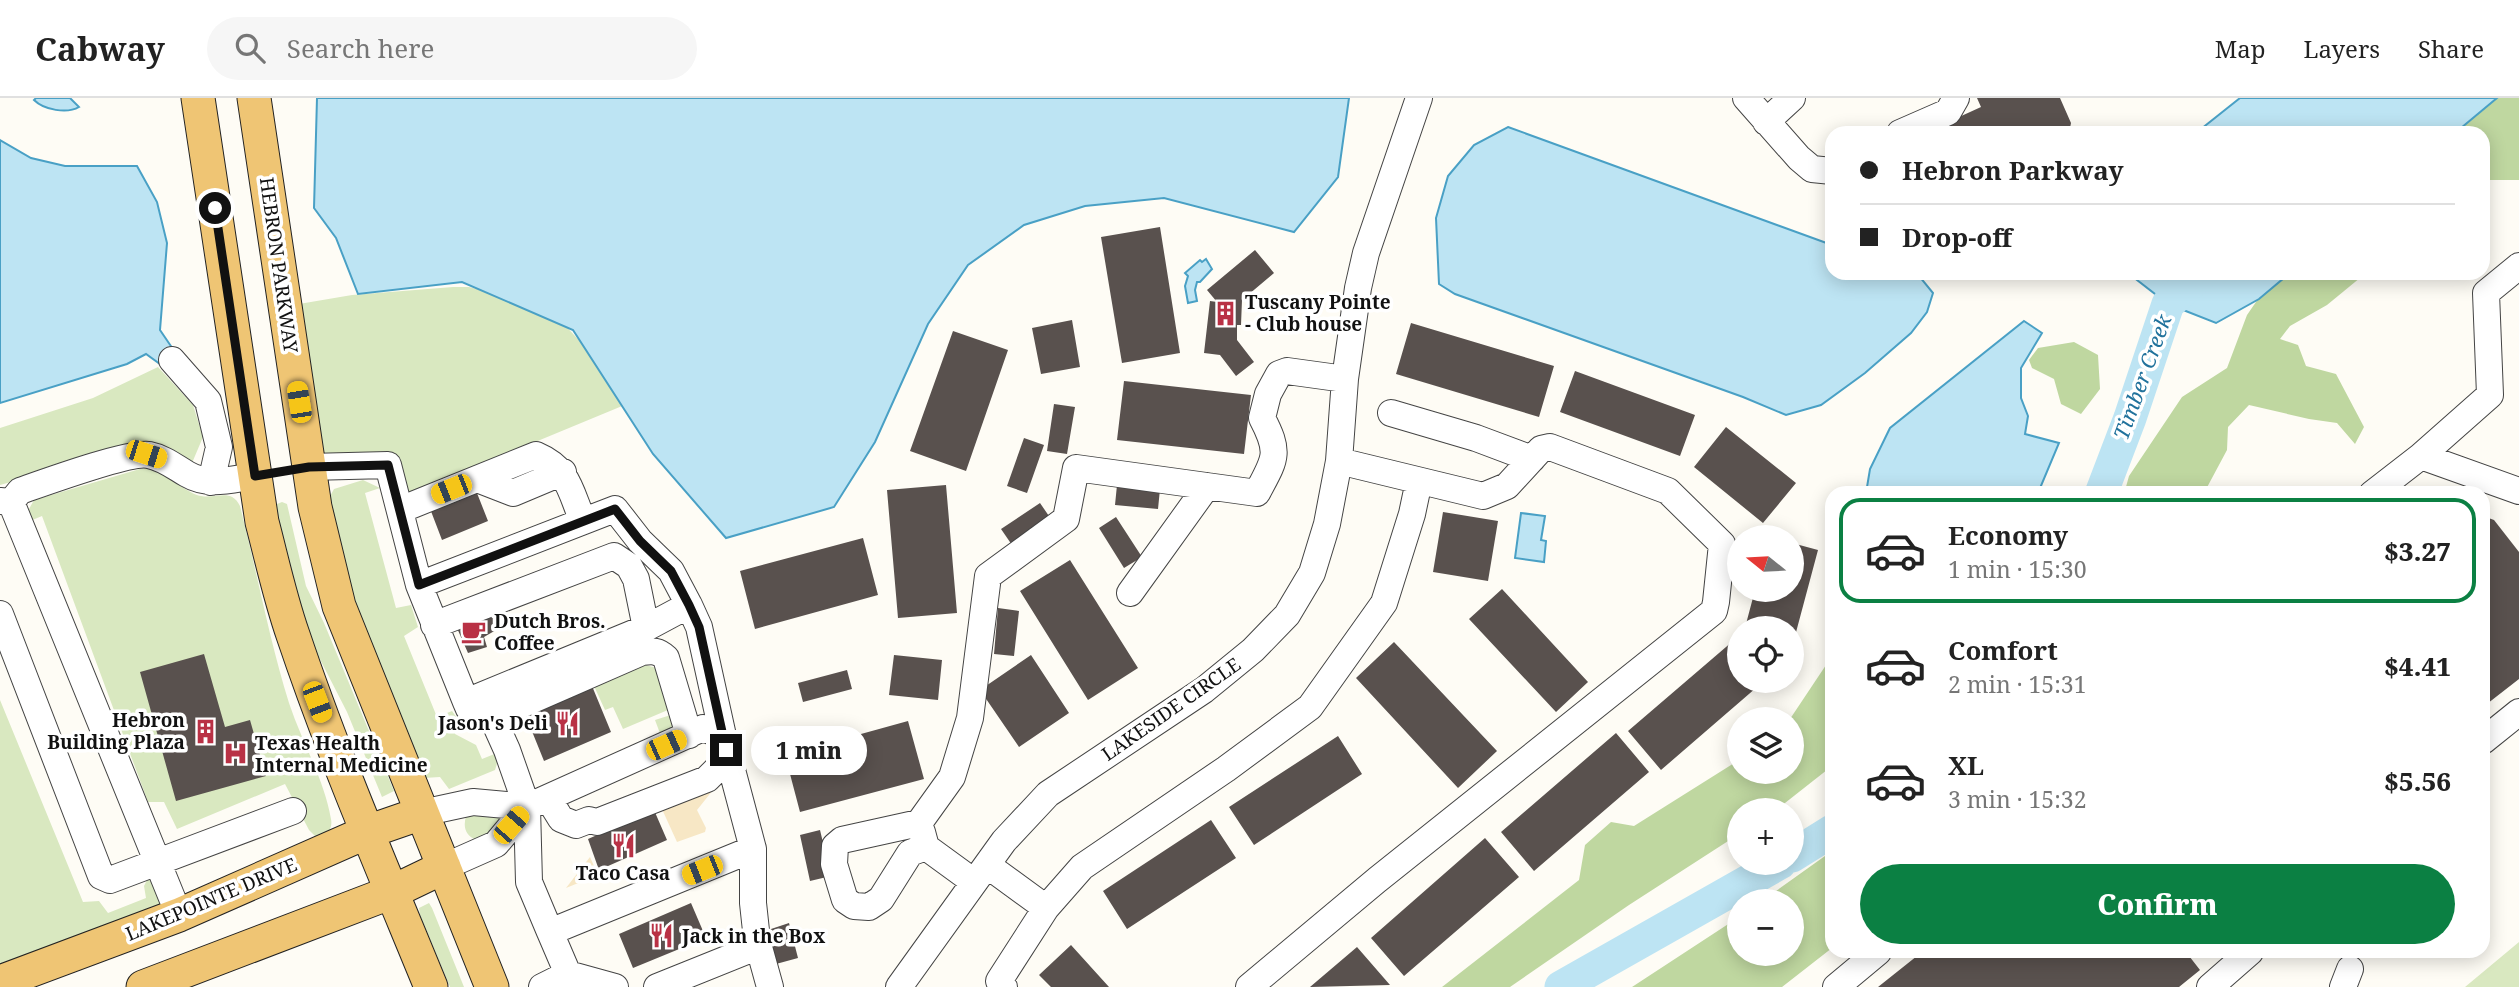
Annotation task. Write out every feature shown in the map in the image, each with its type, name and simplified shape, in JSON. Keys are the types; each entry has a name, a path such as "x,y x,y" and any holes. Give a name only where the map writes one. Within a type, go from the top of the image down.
{"main road":[{"path":"198,98 262,522 292,634 430,987"},
{"name":"HEBRON PARKWAY","path":"254,98 315,507 339,606 492,987"},
{"path":"255,476 309,467"},
{"name":"LAKEPOINTE DRIVE","path":"0,982 179,915 368,832 422,813"},
{"path":"143,987 392,892 444,867"}],"street":[{"name":"LAKESIDE CIRCLE","path":"900,987 1004,841 1048,794 1204,690 1253,650 1287,615 1312,573 1327,524 1339,461 1345,379 1358,288 1366,253 1419,98"},
{"path":"1746,98 1812,169 1825,170"},
{"path":"1766,122 1792,98"},
{"path":"1915,126 1948,111 1956,98"},
{"path":"2382,486 2490,395 2486,293 2519,266"},
{"path":"172,360 208,401 219,447 211,482"},
{"path":"1046,908 981,874 923,835 952,777 970,718 988,576 1066,519 1076,468 1257,493 1273,463 1273,439 1262,418 1268,394 1279,374 1287,371 1345,379"},
{"path":"1391,413 1532,459"},
{"path":"1249,987 1377,880 1714,611 1722,544 1668,491 1550,447 1541,449 1507,486 1483,496 1339,461"},
{"path":"179,915 159,861 5,501 20,491 146,454 164,460 190,476 211,482 255,476"},
{"path":"400,510 536,455 563,472 583,522"},
{"path":"2421,456 2519,491"},
{"path":"309,467 388,465 419,585 469,709 494,721 537,803 561,819 576,825 589,820 597,822 707,779 724,767"},
{"path":"1004,987 999,981 1046,908 1082,867 1226,769 1310,707 1384,603 1412,514 1419,481"},
{"path":"1130,593 1207,486"},
{"path":"419,585 615,509 640,541 671,571 699,627 723,736 724,767 752,849 753,903 759,946 769,987"},
{"path":"434,625 614,556 629,566 636,579 646,628"},
{"path":"466,702 646,628 689,605"},
{"path":"0,614 101,876 110,880 293,811"},
{"path":"489,719 642,652 653,650 666,658 689,735"},
{"path":"2490,735 2519,712"},
{"path":"444,867 496,844 537,803 703,729 723,736"},
{"path":"422,813 473,802 537,803"},
{"path":"537,803 529,883 571,980"},
{"path":"550,932 752,849"},
{"path":"657,987 759,946"},
{"path":"1836,987 1871,958"},
{"path":"2210,987 2235,958"},
{"path":"542,987 571,980 615,987"}],"green space":[{"path":"2477,98 2519,98 2519,180 2490,180 2490,126 2443,126"},
{"path":"2271,280 2357,280 2327,305 2290,326 2280,339 2298,345 2306,366 2336,374 2364,427 2355,444 2337,423 2249,405 2228,427 2227,450 2208,486 2126,486 2129,476 2182,397 2227,368 2247,315"},
{"path":"469,287 504,296 562,322 600,363 627,404 405,496 394,457 385,451 325,456 317,438 299,304 352,295"},
{"path":"2074,342 2098,355 2100,389 2081,414 2061,404 2054,379 2032,368 2029,360 2038,348"},
{"path":"158,367 193,405 203,437 192,463 62,468 0,485 0,428 93,398"},
{"path":"157,464 190,492 207,497 232,497 240,506 289,703 328,804 331,826 319,840 309,830 285,784 177,829 164,802 148,802 42,516 30,521 29,509 34,500"},
{"path":"363,480 380,488 365,493 396,608 411,605 418,627 404,636 437,717 452,711 457,718 455,734 476,745 482,759 497,753 499,757 495,770 449,789 440,777 424,778 355,605 328,500 334,489"},
{"path":"277,504 287,504 306,586 394,791 382,797 347,712 306,632 276,510"},
{"path":"646,665 663,670 675,707 623,729 613,707 605,710 594,686"},
{"path":"1825,666 1825,772 1791,798 1727,798 1727,842 1510,987 1442,987 1579,880 1585,845 1611,822 1634,826 1727,768 1727,784 1804,784 1804,707 1798,707"},
{"path":"0,700 83,902 99,901 108,913 146,898 144,886 147,880 152,879 161,902 156,910 0,974"},
{"path":"677,713 677,726 661,736 655,720"},
{"path":"479,811 506,816 487,836 476,840 467,833 465,820 466,816"},
{"path":"1825,856 1825,953 1782,987 1632,987 1727,925 1727,966 1804,966 1804,889 1779,889 1798,875 1804,875 1804,871"},
{"path":"429,903 464,987 450,987 420,915 419,908"},
{"path":"2519,942 2519,987 2465,987"}],"sand":[{"path":"711,785 713,790 697,810 706,828 705,832 677,842 661,807"},
{"path":"590,857 598,875 566,888"}],"water":[{"path":"70,98 79,107 56,110 38,103 34,100"},
{"path":"317,98 1349,98 1338,177 1294,232 1164,198 1085,206 1024,225 968,265 928,324 875,442 834,507 726,538 653,454 573,330 462,282 358,294 336,238 314,208"},
{"path":"2240,98 2497,98 2463,126 2205,126"},
{"path":"1508,127 1825,242 1825,280 1922,280 1933,293 1927,312 1911,333 1865,373 1821,405 1786,415 1743,397 1455,294 1439,284 1436,218 1448,176 1474,145"},
{"path":"0,140 31,158 65,166 137,166 157,202 167,243 160,330 177,355 164,367 146,354 127,364 0,403"},
{"path":"1206,259 1212,269 1197,282 1197,301 1188,303 1185,286 1188,276 1185,273 1200,260 1202,262"},
{"path":"2137,280 2282,280 2259,299 2216,323 2168,304"},
{"path":"2024,321 2042,333 2021,368 2021,398 2028,416 2025,434 2059,443 2041,486 1867,486 1870,469 1890,428"},
{"path":"1521,513 1545,516 1541,540 1546,541 1544,562 1515,558"}],"building":[{"path":"1977,98 2060,98 2071,123 2070,126 1939,126 1981,107"},
{"path":"1160,227 1180,353 1122,363 1101,237"},
{"name":"Tuscany Pointe - Club house","path":"1255,250 1274,273 1242,300 1241,325 1237,325 1237,340 1254,362 1236,376 1220,355 1204,353 1210,301 1217,302 1207,290"},
{"path":"1072,320 1080,367 1041,374 1032,328"},
{"path":"1411,323 1554,366 1539,417 1396,374"},
{"path":"953,331 1008,350 966,471 910,451"},
{"path":"1575,371 1695,415 1680,456 1560,412"},
{"path":"1124,381 1251,395 1244,454 1117,440"},
{"path":"1054,404 1075,407 1067,454 1047,451"},
{"path":"1726,427 1796,483 1763,523 1694,467"},
{"path":"1024,438 1044,445 1027,493 1007,486"},
{"path":"946,485 957,613 898,618 887,490"},
{"path":"1117,485 1160,489 1158,509 1115,505"},
{"path":"475,488 488,521 442,540 429,506"},
{"path":"1040,503 1051,519 1012,545 1001,529"},
{"path":"1443,512 1498,521 1488,581 1433,572"},
{"path":"1116,517 1142,557 1124,568 1099,528"},
{"path":"2490,519 2519,552 2519,679 2490,702"},
{"path":"863,538 878,595 755,629 740,571"},
{"path":"1804,546 1818,550 1800,616 1748,616 1752,602 1804,602"},
{"path":"1070,560 1138,668 1088,700 1020,591"},
{"path":"1502,589 1588,682 1556,712 1469,619"},
{"path":"998,608 1019,611 1014,656 994,654"},
{"path":"498,614 503,626 484,637 487,647 468,653 453,619"},
{"path":"1394,642 1497,751 1458,788 1356,678"},
{"path":"1727,646 1727,693 1750,693 1734,707 1727,707 1727,713 1661,770 1628,731"},
{"name":"Hebron Building Plaza","path":"204,654 225,727 250,720 266,776 176,801 140,672"},
{"path":"894,655 942,660 938,700 889,695"},
{"path":"1031,655 1069,713 1019,747 980,690"},
{"path":"847,670 852,689 803,702 798,683"},
{"name":"Jason's Deli","path":"592,686 611,732 544,761 525,714"},
{"path":"908,721 924,779 800,812 785,755"},
{"path":"1616,733 1649,772 1534,871 1501,832"},
{"path":"1338,736 1362,774 1254,845 1229,807"},
{"name":"Taco Casa","path":"654,810 667,840 599,870 588,839"},
{"path":"1211,820 1236,858 1127,929 1103,891"},
{"path":"820,830 831,876 810,881 800,835"},
{"path":"1485,838 1519,877 1404,976 1371,938"},
{"name":"Jack in the Box","path":"691,903 706,938 633,968 619,934"},
{"path":"789,923 798,958 776,964 768,930"},
{"path":"1071,945 1109,987 1051,987 1039,975"},
{"path":"1357,947 1390,985 1310,987"},
{"path":"1914,958 2191,958 2200,970 2179,987 1878,987"}],"waterway":[{"name":"Timber Creek","path":"2104,486 2168,304 2194,280"},
{"name":"Timber Creek","path":"1804,848 1825,835"},
{"name":"Timber Creek","path":"1561,987 1759,875"}],"place":[{"name":"Tuscany Pointe - Club house","path":"1225,313"},
{"name":"Dutch Bros. Coffee","path":"474,632"},
{"name":"Jason's Deli","path":"568,723"},
{"name":"Hebron Building Plaza","path":"205,731"},
{"name":"Texas Health Internal Medicine","path":"235,754"},
{"name":"Taco Casa","path":"623,845"},
{"name":"Jack in the Box","path":"662,936"}],"route":[{"path":"215,208 255,476 309,467 388,465 419,585 615,509 640,541 671,571 689,605 699,627 726,750"}]}
